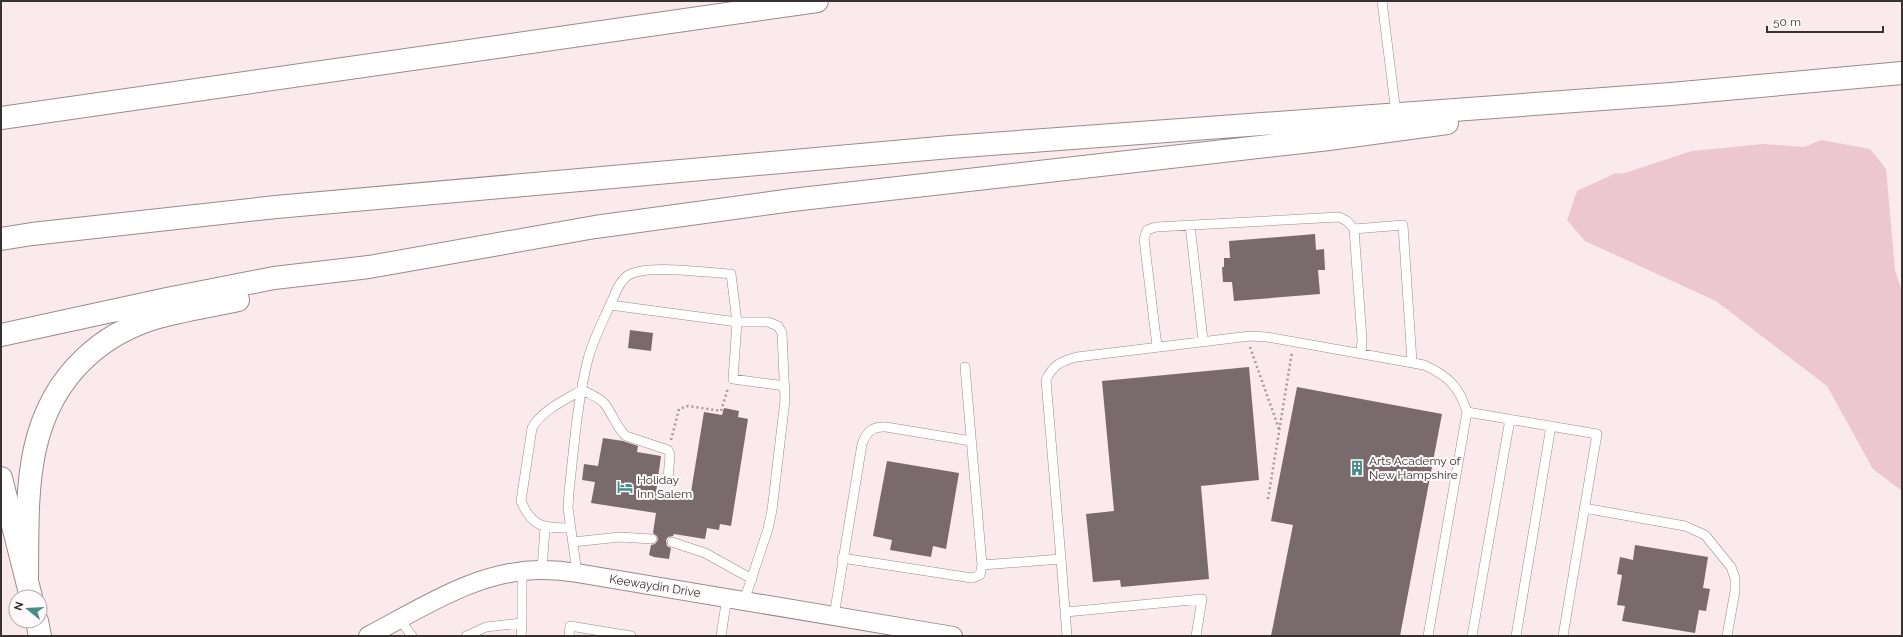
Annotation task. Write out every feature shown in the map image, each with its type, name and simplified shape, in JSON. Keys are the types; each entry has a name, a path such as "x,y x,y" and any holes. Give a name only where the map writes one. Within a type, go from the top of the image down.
{"main road":[{"path":"716,1 781,6"},
{"path":"1,118 817,1"},
{"path":"1,239 32,234 276,207 950,147 1396,113 1671,94 1902,73"},
{"path":"1,335 266,279 370,267 595,227 792,200 1329,139 1671,94"},
{"path":"29,587 29,489 39,429 58,388 74,369 94,350 111,338 154,318 278,292 370,267"},
{"path":"1,478 29,587"}],"street":[{"name":"Keewaydin Drive","path":"368,636 464,587 522,571 542,570 577,573 953,636"}],"lane":[{"path":"1382,1 1396,113"},
{"path":"1157,346 1144,239 1147,230 1156,227 1339,217 1347,221 1354,229 1362,339 1361,354"},
{"path":"1190,225 1203,340"},
{"path":"1354,229 1403,225 1412,362"},
{"path":"577,573 568,508 582,390 594,339 621,282 636,272 654,269 731,274 737,322 733,379 785,386"},
{"path":"610,305 737,322 768,322 778,326 782,333 785,400 772,510 752,579 736,599 721,636"},
{"path":"1067,636 1046,380 1051,370 1062,361 1077,357 1203,340 1246,336 1267,337 1412,362 1437,371 1458,389 1467,412 1428,636"},
{"path":"842,558 972,578 980,575 982,565 965,367"},
{"path":"582,390 597,397 604,404 626,436 662,446 668,450 670,455 668,478"},
{"path":"570,528 545,528 525,511 520,501 532,428 536,421 545,413 582,390"},
{"path":"1467,412 1597,434 1563,636"},
{"path":"1472,636 1510,419"},
{"path":"834,616 842,558 862,444 866,435 878,426 971,441"},
{"path":"1516,636 1551,426"},
{"path":"1584,508 1685,526 1706,534 1731,567 1735,578 1735,591 1727,636"},
{"path":"542,570 545,528"},
{"path":"573,542 620,537 652,539"},
{"path":"672,542 705,553 752,579"},
{"path":"982,565 1061,559"},
{"path":"521,636 522,571"},
{"path":"1066,612 1202,599 1196,636"},
{"path":"400,620 412,636"},
{"path":"466,636 486,627 522,623"},
{"path":"568,636 570,626 631,636"}],"path":[{"path":"1246,336 1279,430"},
{"path":"1268,499 1293,342"},
{"path":"668,450 680,409 688,406 721,411 726,390 733,379"}],"shaded area":[{"path":"1821,140 1870,149 1886,169 1895,270 1902,292 1902,491 1873,469 1827,386 1716,301 1585,241 1567,220 1577,191 1616,173 1622,174 1692,151 1763,144 1804,147"}],"building":[{"path":"1315,234 1316,250 1324,249 1325,270 1318,270 1320,294 1234,301 1232,282 1223,282 1222,267 1224,267 1224,258 1230,258 1229,241"},
{"path":"630,330 653,333 651,351 628,348"},
{"path":"1249,367 1259,480 1201,486 1209,579 1121,587 1120,580 1093,582 1086,514 1114,511 1102,381"},
{"name":"Arts Academy of New Hampshire","path":"1297,387 1442,414 1400,636 1271,636 1293,525 1271,521"},
{"name":"Holiday Inn Salem","path":"724,408 739,411 738,417 748,419 731,526 720,524 719,530 707,528 705,539 674,534 666,540 667,546 671,548 669,559 649,555 651,545 655,544 658,540 657,536 653,533 656,513 591,503 595,482 582,480 584,464 598,466 603,438 623,441 638,446 637,452 661,456 656,493 690,498 704,412 722,415"},
{"path":"887,461 959,473 946,549 933,546 931,557 890,550 892,540 873,536"},
{"path":"1635,545 1708,557 1703,588 1710,589 1706,611 1699,610 1695,633 1622,621 1625,606 1617,605 1622,575 1617,574 1620,557 1633,560"}],"place":[{"name":"Arts Academy of New Hampshire","path":"1357,468"},
{"name":"Holiday Inn Salem","path":"625,487"}]}
